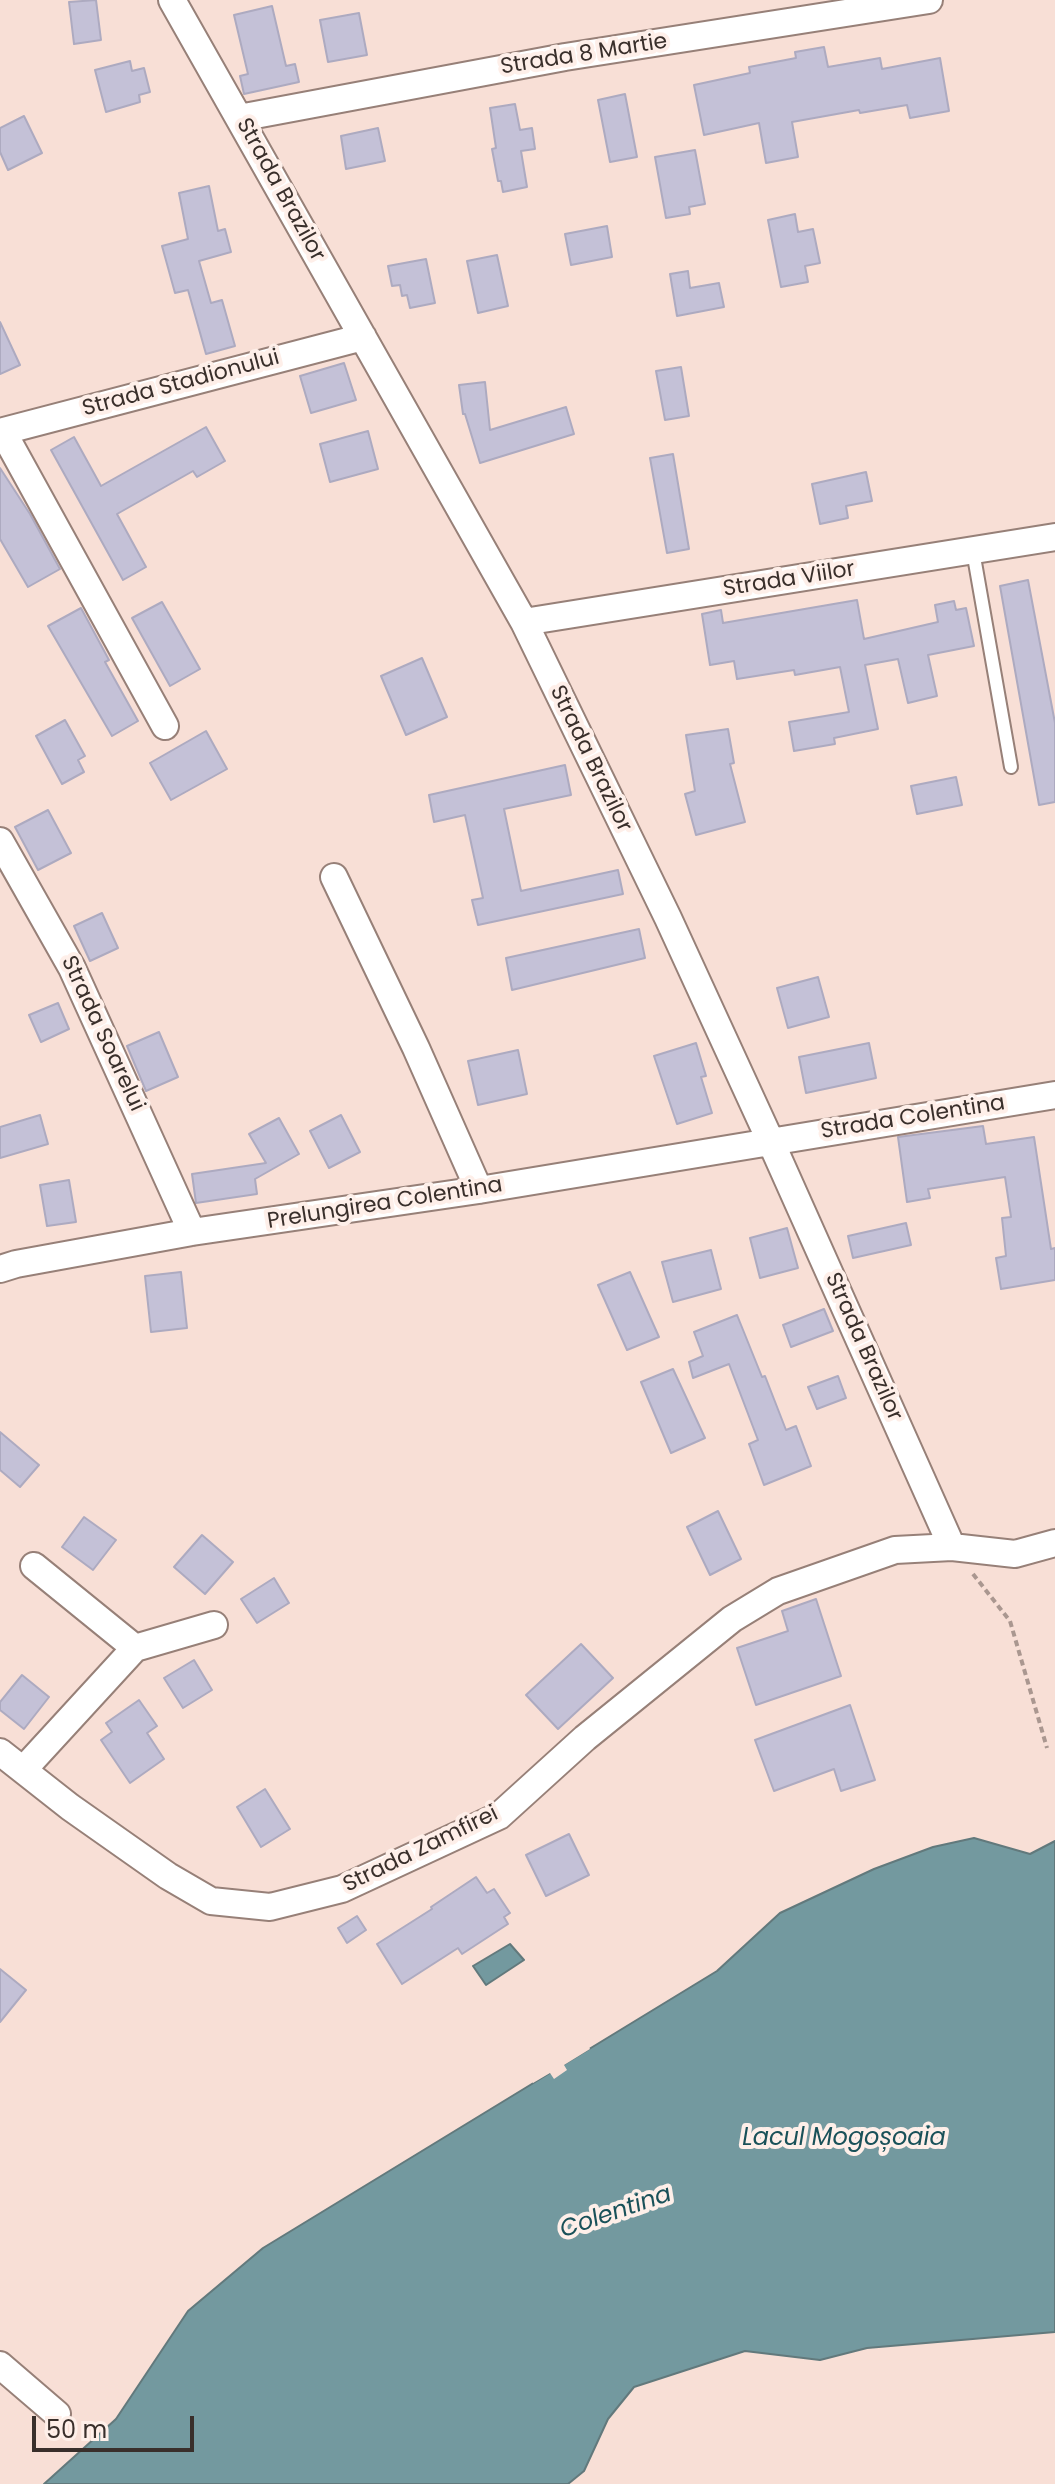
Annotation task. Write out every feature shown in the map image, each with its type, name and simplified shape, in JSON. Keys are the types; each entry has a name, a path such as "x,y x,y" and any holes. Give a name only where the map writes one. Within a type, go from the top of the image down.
{"street":[{"name":"Strada Brazilor","path":"172,0 524,622 668,918 952,1547"},
{"name":"Strada 8 Martie","path":"239,118 565,57 929,0"},
{"name":"Strada Stadionului","path":"2,432 363,337"},
{"path":"2,432 165,726"},
{"name":"Strada Viilor","path":"524,622 1055,537"},
{"name":"Strada Soarelui","path":"0,841 72,968 192,1232"},
{"path":"334,877 416,1048 479,1190"},
{"name":"Strada Colentina","path":"770,1140 1055,1095"},
{"name":"Prelungirea Colentina","path":"1,1268 192,1232 479,1190 770,1140"},
{"name":"Strada Zamfirei","path":"0,1752 168,1876 211,1901 270,1907 342,1889 499,1816 585,1738 732,1619 778,1591 895,1550 952,1547 1015,1554 1055,1543"},
{"path":"34,1566 135,1648"},
{"path":"23,1770 135,1648 214,1625"},
{"path":"0,2365 57,2414"}],"lane":[{"path":"973,551 1011,767"}],"path":[{"path":"952,1547 1010,1621 1047,1748"}],"water":[{"name":"Lacul Mogoșoaia","path":"974,1838 1030,1854 1055,1841 1055,2332 867,2348 820,2360 745,2351 634,2387 608,2419 584,2471 568,2484 44,2484 116,2419 188,2311 263,2248 717,1971 780,1913 874,1869 933,1847"},
{"path":"510,1944 524,1960 486,1985 473,1966"}],"pier":[{"path":"588,2045 590,2049 564,2065 567,2070 554,2079 550,2073 533,2083 531,2080"}],"building":[{"path":"96,0 101,40 74,44 69,2"},
{"path":"272,6 286,66 295,64 299,82 244,94 240,76 248,74 234,15"},
{"path":"359,13 367,55 328,62 320,20"},
{"path":"824,47 828,67 880,58 882,69 940,58 949,111 910,118 907,105 792,122 798,157 766,163 759,123 704,135 694,85 750,73 749,67 796,58 795,52"},
{"path":"130,61 132,71 144,68 150,92 139,95 140,102 106,112 95,70"},
{"path":"625,94 637,157 610,162 598,100"},
{"path":"515,104 520,130 532,128 535,149 521,151 527,187 503,192 492,149 496,148 490,108"},
{"path":"24,116 42,153 8,170 0,152 0,128"},
{"path":"378,128 385,161 346,169 341,136"},
{"path":"695,150 705,204 689,207 690,214 666,218 655,157"},
{"path":"209,186 218,231 225,229 231,252 199,261 211,303 222,300 235,346 206,354 188,290 175,293 162,246 188,239 179,193"},
{"path":"795,214 798,232 813,229 820,263 805,266 808,282 781,287 768,220"},
{"path":"607,226 612,257 571,265 565,234"},
{"path":"497,255 508,306 478,313 467,261"},
{"path":"426,259 435,303 410,308 407,295 402,296 400,285 392,286 388,266"},
{"path":"688,271 690,288 719,283 724,307 677,316 670,274"},
{"path":"0,322 20,365 0,374"},
{"path":"344,363 356,400 311,413 300,376"},
{"path":"681,367 689,416 665,420 656,371"},
{"path":"485,382 490,430 566,407 574,434 480,463 463,414 459,385"},
{"path":"206,427 225,461 197,477 193,471 117,514 146,567 123,580 51,450 74,437 101,486"},
{"path":"368,431 378,469 330,482 320,444"},
{"path":"673,454 689,549 667,553 650,458"},
{"path":"0,468 60,569 28,587 0,539"},
{"path":"866,472 872,501 846,506 848,518 820,524 812,484"},
{"path":"1028,580 1055,723 1055,802 1039,805 1000,586"},
{"path":"857,600 864,639 938,622 935,605 954,601 956,610 966,608 974,646 928,655 937,696 908,703 898,659 865,665 878,729 834,738 835,744 794,751 789,722 849,712 840,667 795,675 794,670 737,679 734,661 710,665 702,614 721,610 723,623"},
{"path":"162,602 200,669 170,686 132,618"},
{"path":"81,608 109,660 105,662 138,721 112,736 48,626"},
{"path":"422,658 447,717 406,735 381,676"},
{"path":"65,720 85,756 78,760 84,772 62,784 36,736"},
{"path":"728,729 734,763 730,764 745,822 696,835 685,794 695,791 686,735"},
{"path":"206,731 227,769 171,800 150,763"},
{"path":"565,765 571,795 504,809 521,891 618,870 623,894 478,925 472,900 483,898 465,815 434,822 429,795"},
{"path":"956,777 962,805 917,814 911,786"},
{"path":"48,810 71,853 38,870 15,827"},
{"path":"102,913 118,948 90,961 74,926"},
{"path":"639,929 645,958 512,990 506,958"},
{"path":"818,977 829,1017 788,1028 777,988"},
{"path":"58,1003 69,1029 41,1042 29,1015"},
{"path":"159,1032 178,1077 146,1091 127,1046"},
{"path":"696,1043 706,1076 701,1077 712,1113 677,1124 654,1056"},
{"path":"869,1043 876,1078 806,1093 799,1057"},
{"path":"518,1050 527,1094 478,1105 468,1061"},
{"path":"40,1115 48,1144 0,1158 0,1127"},
{"path":"341,1115 360,1152 329,1168 310,1131"},
{"path":"279,1118 299,1154 255,1179 257,1194 196,1203 192,1174 266,1163 249,1134"},
{"path":"983,1126 986,1144 1034,1137 1051,1249 1055,1248 1055,1280 1001,1289 996,1258 1006,1256 1002,1218 1011,1217 1005,1177 928,1189 930,1198 907,1202 898,1137"},
{"path":"69,1180 76,1222 47,1226 40,1185"},
{"path":"906,1223 911,1245 853,1258 848,1236"},
{"path":"787,1228 798,1268 760,1278 750,1238"},
{"path":"711,1250 721,1289 673,1302 662,1262"},
{"path":"181,1272 187,1328 151,1332 145,1276"},
{"path":"630,1272 659,1337 627,1350 598,1285"},
{"path":"824,1309 833,1331 791,1347 783,1325"},
{"path":"737,1315 786,1430 796,1426 811,1466 764,1485 749,1444 758,1440 729,1364 693,1378 689,1362 703,1356 694,1332"},
{"path":"673,1369 705,1438 671,1453 641,1382"},
{"path":"838,1376 846,1398 817,1409 808,1387"},
{"path":"0,1432 39,1465 20,1487 0,1470"},
{"path":"718,1511 741,1559 710,1575 687,1527"},
{"path":"84,1517 116,1540 93,1570 62,1547"},
{"path":"202,1535 233,1562 205,1594 174,1567"},
{"path":"274,1578 289,1603 257,1623 241,1599"},
{"path":"816,1599 841,1676 756,1705 737,1648 788,1631 782,1611"},
{"path":"581,1644 613,1678 558,1729 526,1695"},
{"path":"194,1660 212,1690 183,1708 164,1678"},
{"path":"22,1675 49,1697 24,1729 0,1710 0,1702"},
{"path":"139,1700 157,1726 147,1733 164,1759 130,1783 101,1740 112,1732 106,1723"},
{"path":"850,1705 875,1780 841,1791 834,1769 774,1791 755,1740"},
{"path":"265,1789 290,1829 261,1847 237,1807"},
{"path":"569,1834 589,1875 546,1896 526,1855"},
{"path":"476,1877 487,1893 494,1889 510,1913 504,1917 508,1924 462,1954 458,1948 402,1984 377,1944"},
{"path":"357,1916 366,1930 347,1943 338,1928"},
{"path":"0,1969 26,1990 0,2022"}],"water label":[{"name":"Colentina","path":"616,2213"}]}
